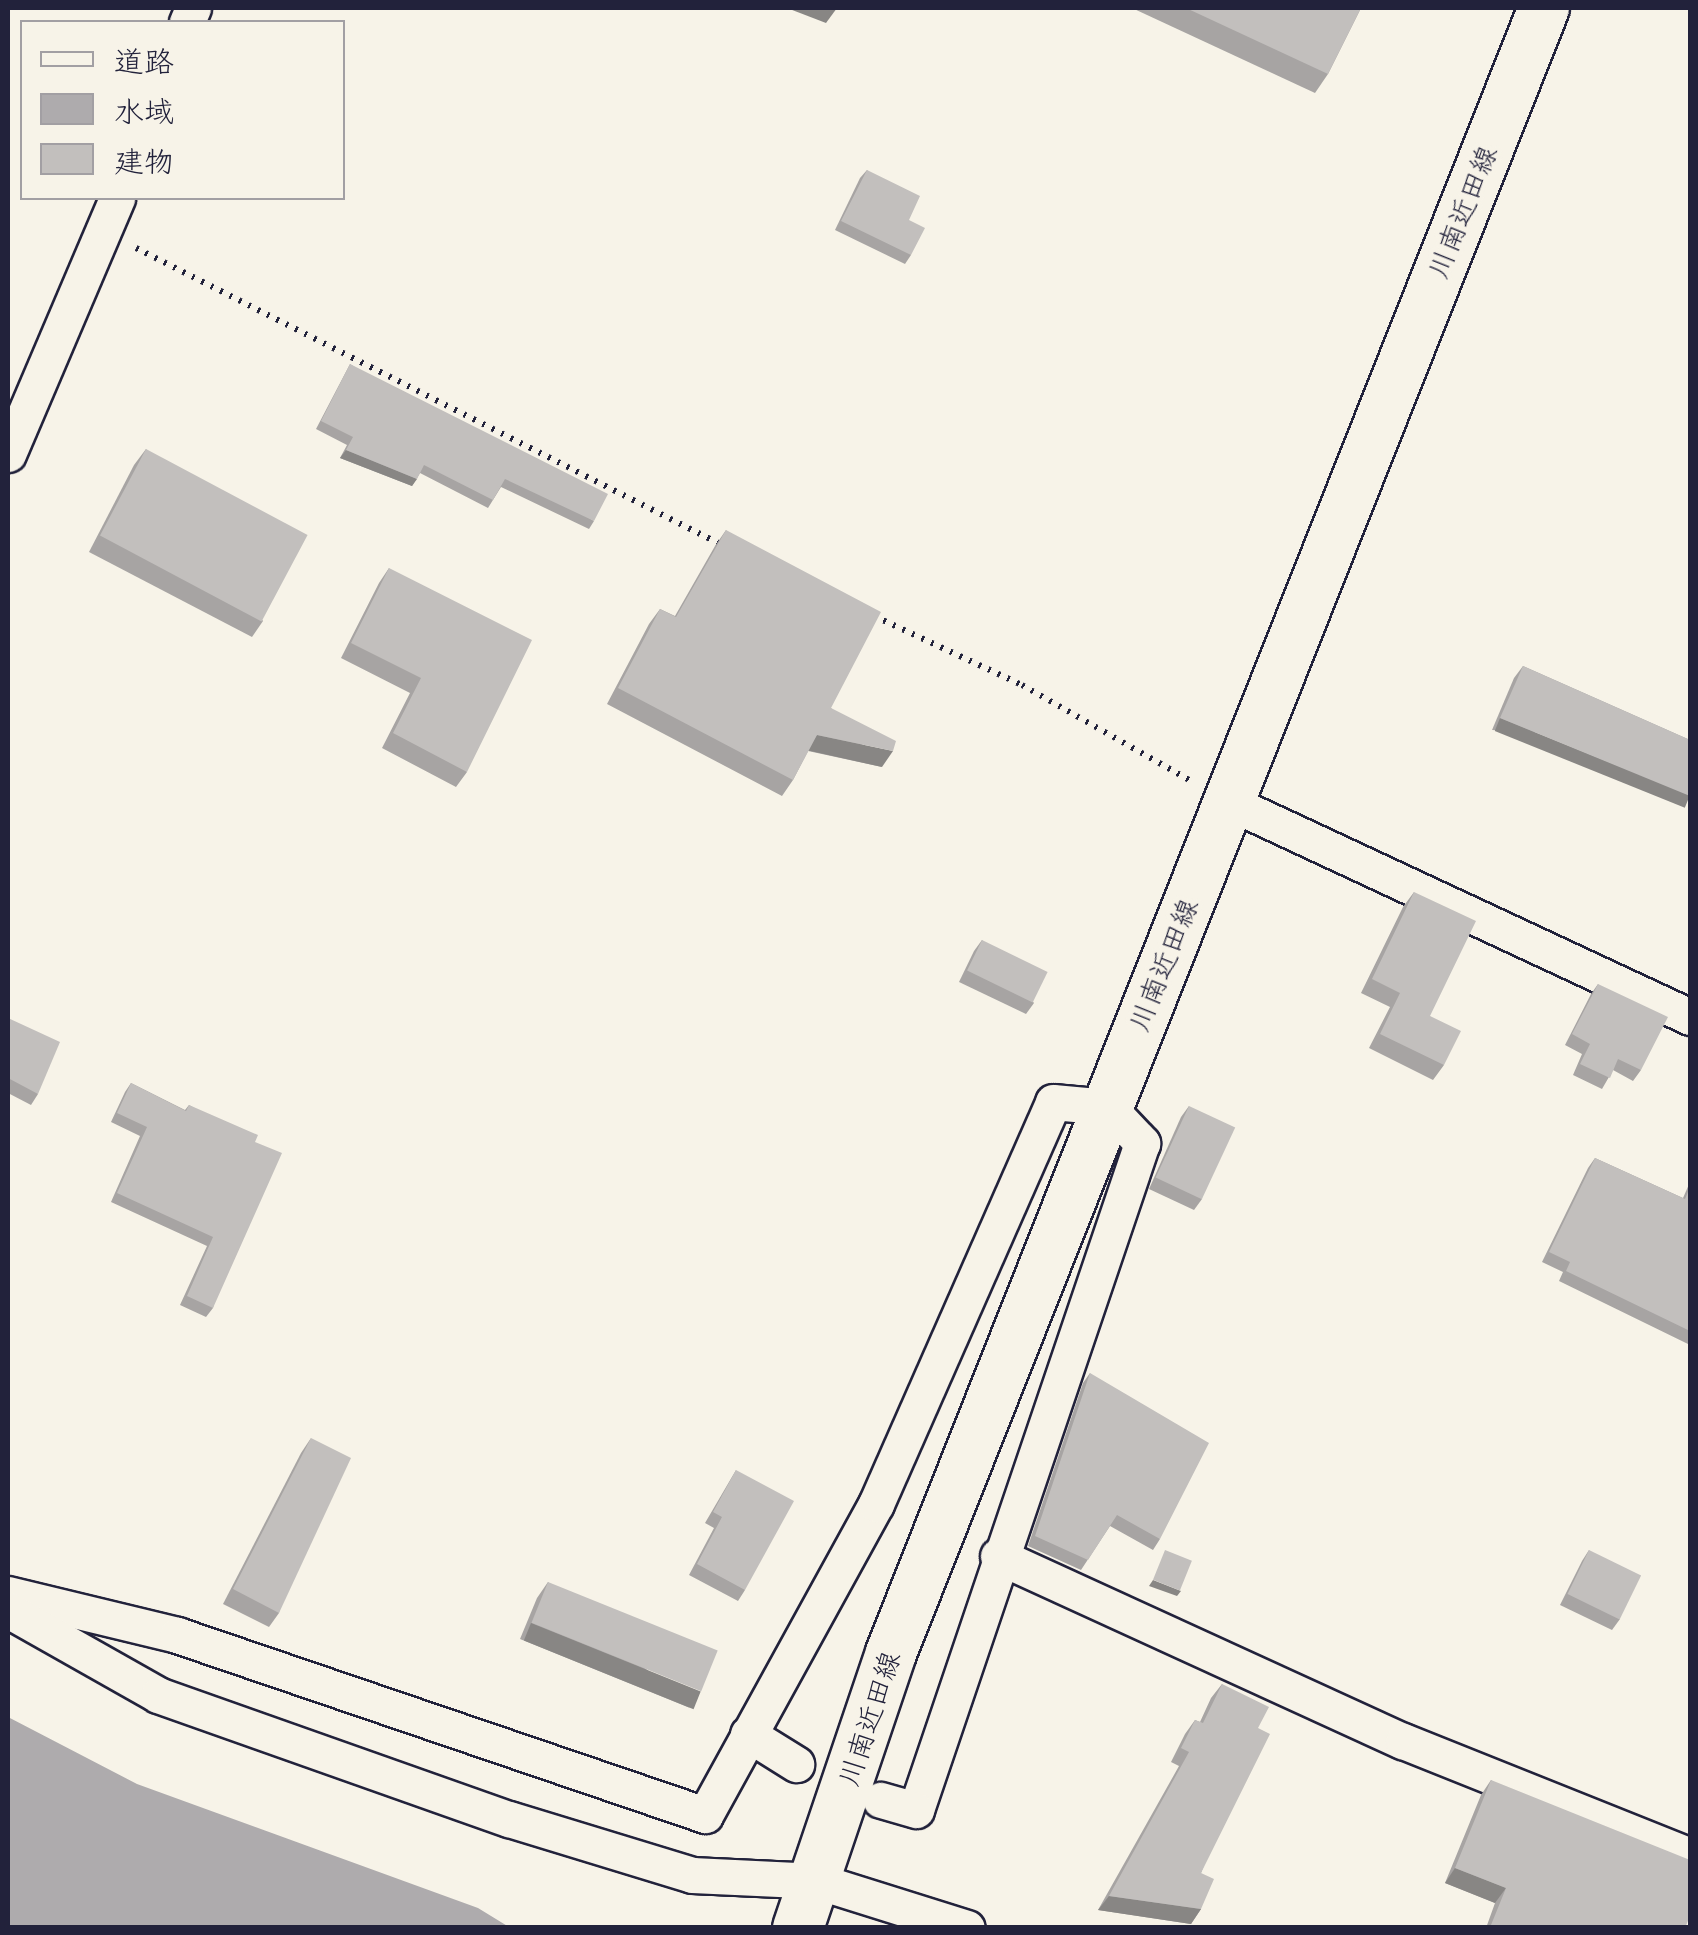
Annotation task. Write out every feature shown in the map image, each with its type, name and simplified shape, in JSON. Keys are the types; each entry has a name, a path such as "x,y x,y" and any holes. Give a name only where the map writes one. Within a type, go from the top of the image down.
{"main road":[{"name":"川南近田線","path":"805,1911 891,1653 1544,8"}],"street":[{"path":"8,454 116,200"},
{"path":"1229,802 1690,1017"},
{"path":"8,1594 178,1635 705,1815 876,1504 1053,1102 1108,1107 1142,1143 998,1556 916,1810 880,1800"},
{"path":"998,1556 1403,1741 1690,1856"},
{"path":"8,1610 158,1696 509,1819 805,1911 968,1928"},
{"path":"748,1734 796,1764"}],"path":[{"path":"103,232 729,548"},
{"path":"867,613 1022,685 1229,802"}],"water":[{"path":"8,1717 137,1784 478,1908 509,1927 8,1927"}],"building":[{"path":"1186,8 1361,8 1328,74"},
{"path":"867,170 920,196 909,220 925,228 911,255 841,221"},
{"path":"350,364 608,494 594,521 505,479 493,500 424,465 417,479 346,450 353,437 321,421"},
{"path":"146,449 308,535 262,621 100,536"},
{"path":"726,530 881,612 831,708 896,741 893,751 817,735 793,780 618,688 660,609 676,617"},
{"path":"389,568 532,640 467,772 393,733 421,678 351,643"},
{"path":"1523,666 1690,740 1690,796 1500,718"},
{"path":"1414,892 1476,921 1430,1016 1461,1031 1444,1065 1380,1034 1400,993 1372,979"},
{"path":"982,940 1048,972 1033,1003 967,971"},
{"path":"1598,984 1668,1017 1641,1070 1618,1059 1610,1078 1580,1064 1590,1044 1572,1034"},
{"path":"8,1018 60,1042 38,1094 8,1078"},
{"path":"131,1083 186,1111 189,1105 258,1135 255,1142 282,1153 213,1308 187,1296 213,1237 117,1193 147,1127 117,1113"},
{"path":"1189,1106 1235,1128 1202,1199 1156,1178"},
{"path":"1595,1158 1685,1199 1690,1187 1690,1331 1566,1271 1570,1262 1549,1252"},
{"path":"1090,1373 1209,1443 1160,1539 1117,1515 1088,1560 1035,1536"},
{"path":"311,1438 351,1458 279,1613 233,1589"},
{"path":"736,1470 794,1501 745,1590 697,1564 722,1517 713,1512"},
{"path":"1165,1550 1192,1561 1180,1591 1153,1580"},
{"path":"1589,1550 1641,1575 1620,1619 1568,1594"},
{"path":"548,1582 718,1651 701,1691 532,1623"},
{"path":"1222,1684 1269,1707 1258,1728 1270,1734 1201,1873 1214,1879 1201,1909 1109,1896 1189,1752 1181,1748 1195,1720 1203,1723"},
{"path":"1491,1780 1690,1860 1690,1916 1685,1928 1491,1925 1506,1888 1455,1868"}]}
